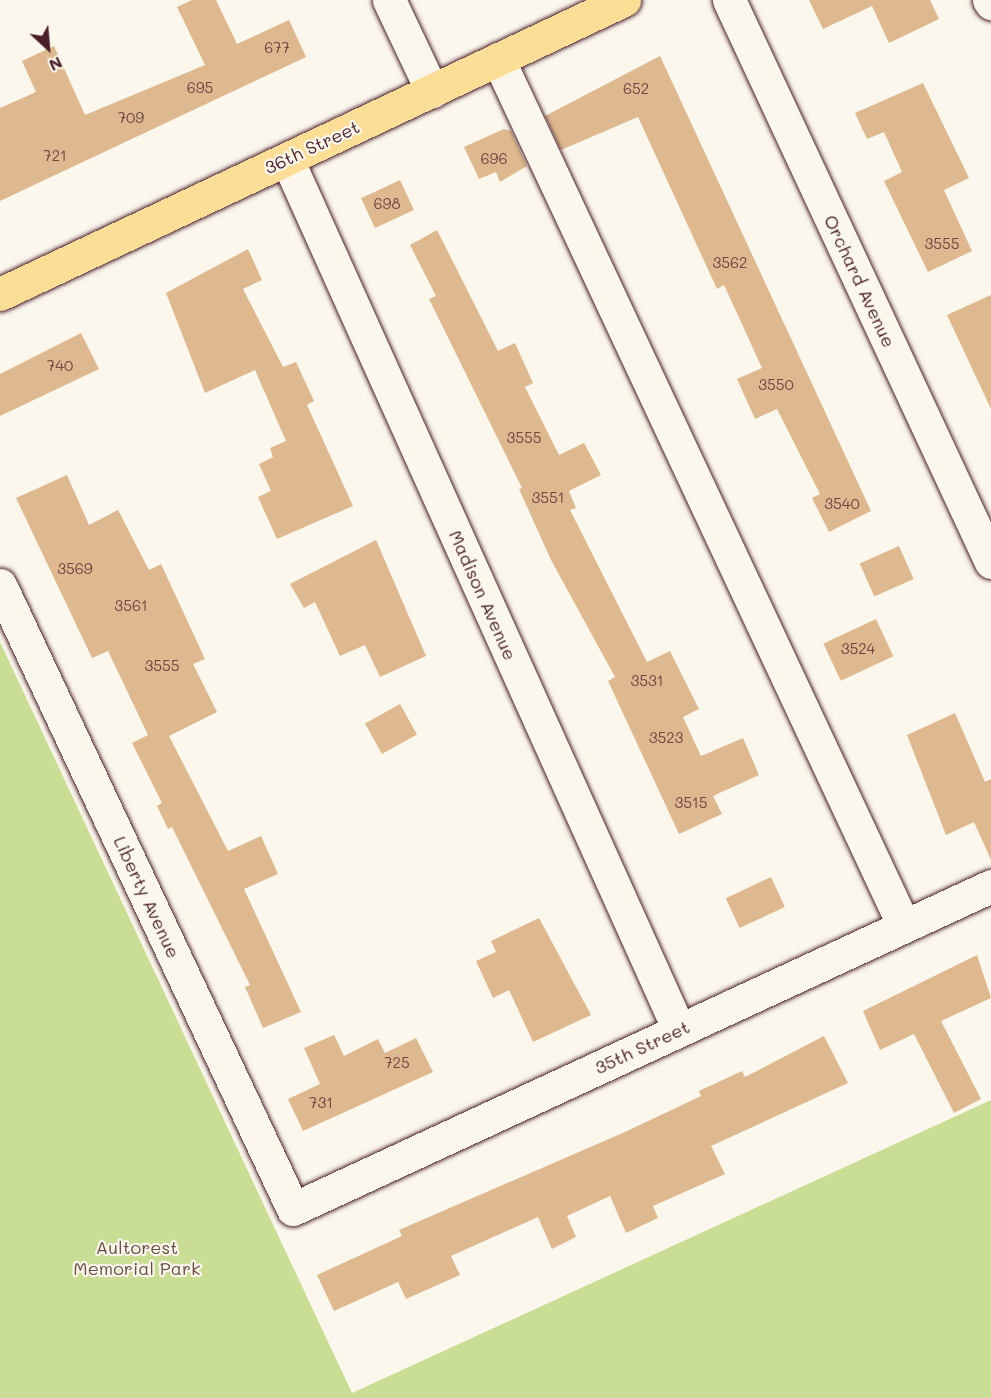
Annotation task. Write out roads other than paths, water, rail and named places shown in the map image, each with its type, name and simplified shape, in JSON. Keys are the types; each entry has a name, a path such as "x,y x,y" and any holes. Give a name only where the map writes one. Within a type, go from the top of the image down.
{"main road":[{"name":"36th Street","path":"0,294 624,0"}],"street":[{"path":"388,0 432,91"},
{"name":"Orchard Avenue","path":"729,0 991,562"},
{"path":"498,60 904,926"},
{"name":"Madison Avenue","path":"287,159 679,1030"},
{"name":"Liberty Avenue","path":"0,585 293,1209"},
{"name":"35th Street","path":"293,1209 991,886"}],"park label":[{"name":"Aultorest Memorial Park","path":"137,1258"}]}
